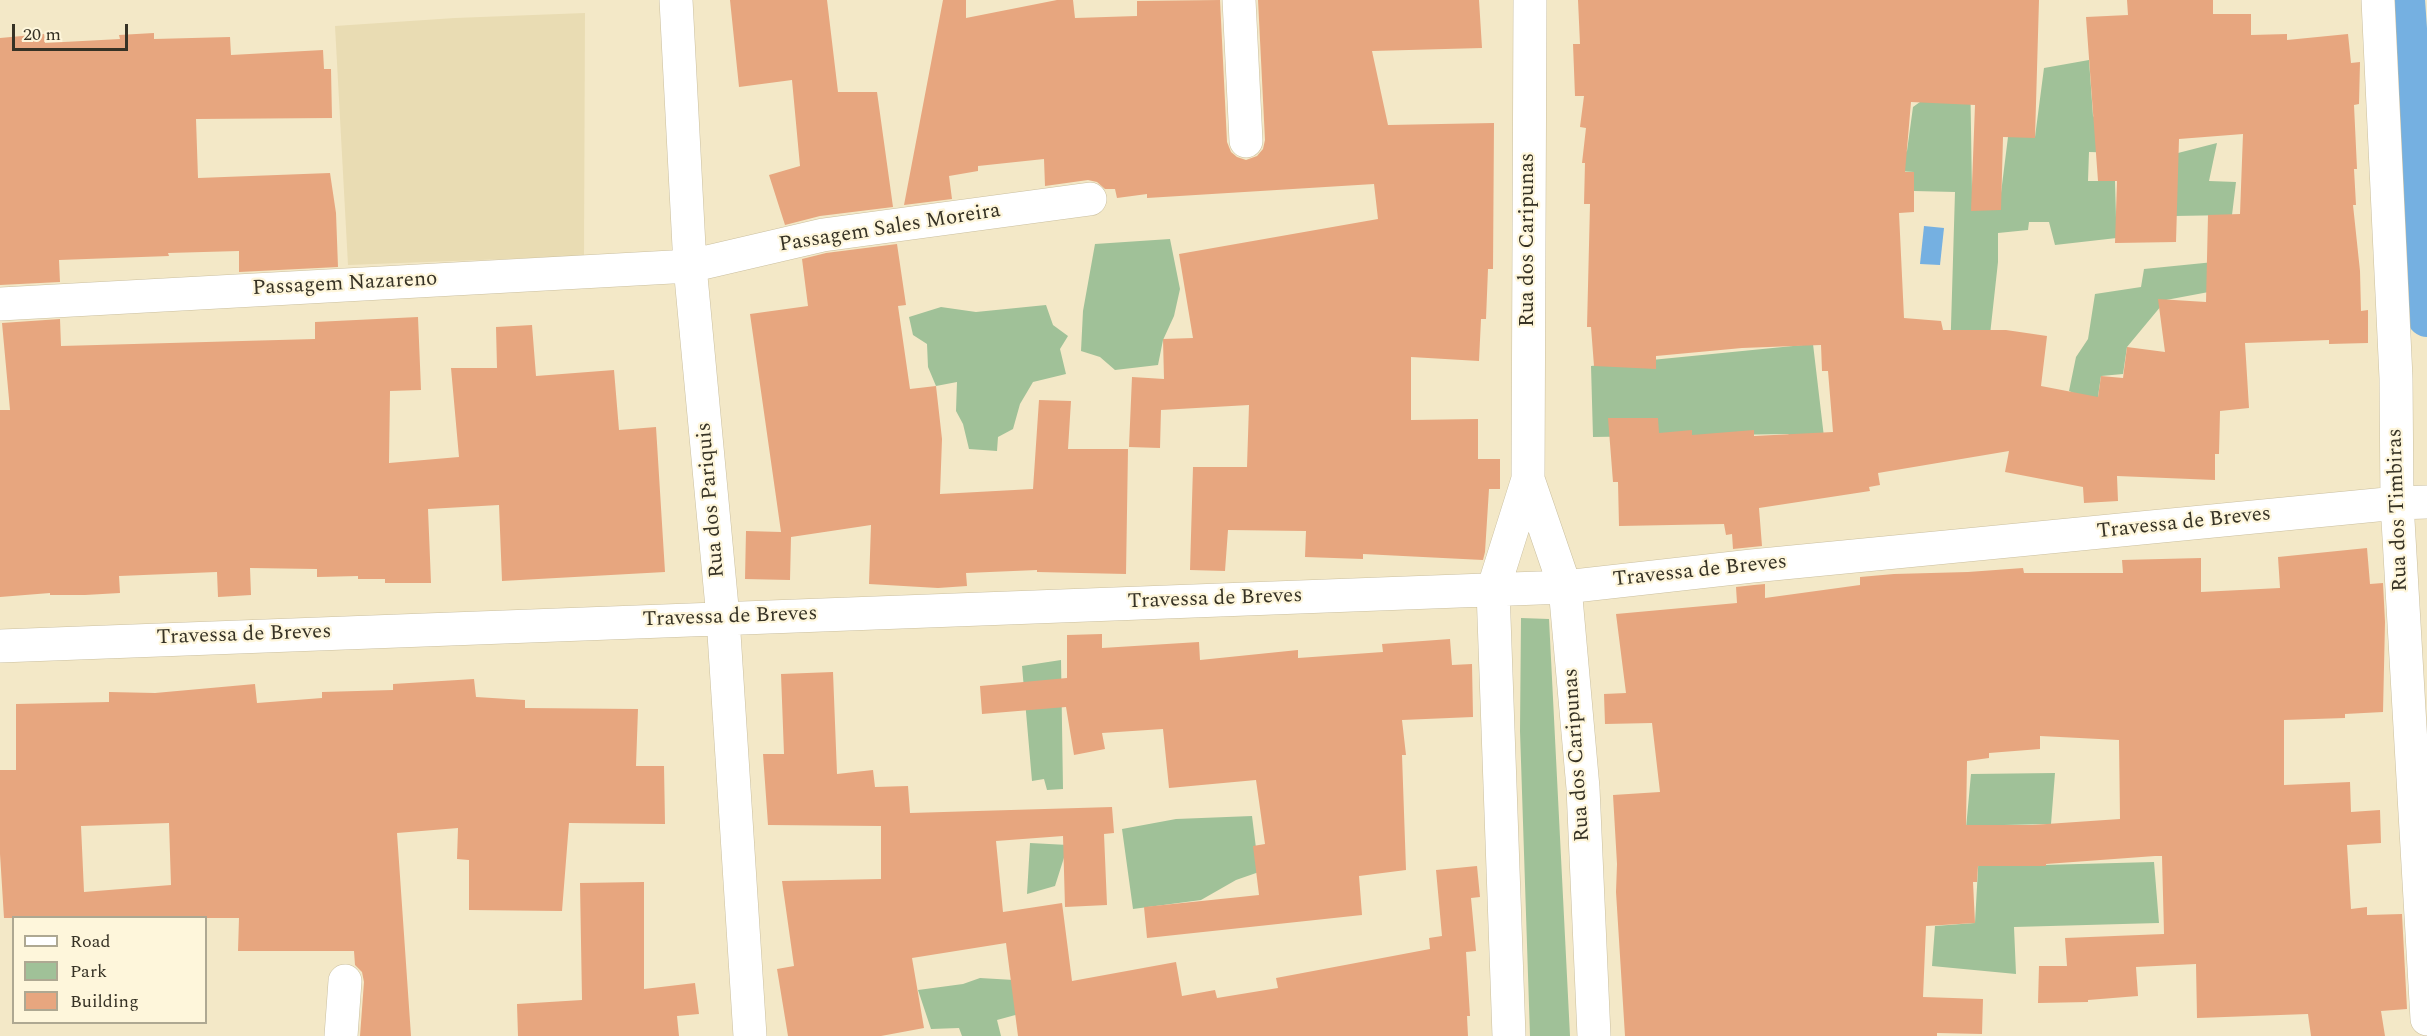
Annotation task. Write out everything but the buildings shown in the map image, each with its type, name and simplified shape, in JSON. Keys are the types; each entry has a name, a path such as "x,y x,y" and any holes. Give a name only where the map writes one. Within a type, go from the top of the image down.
{"street":[{"name":"Rua dos Pariquis","path":"676,0 690,266 723,618 750,1036"},
{"path":"1239,0 1246,141"},
{"name":"Rua dos Caripunas","path":"1509,1036 1493,590 1528,479 1530,0"},
{"name":"Rua dos Timbiras","path":"2378,0 2396,378 2412,503 2427,1019"},
{"name":"Passagem Sales Moreira","path":"690,266 823,235 1090,199"},
{"name":"Passagem Nazareno","path":"0,304 690,266"},
{"name":"Rua dos Caripunas","path":"1528,479 1565,587 1583,788 1594,1036"},
{"name":"Travessa de Breves","path":"0,646 1565,587 1752,566 2412,503"},
{"path":"341,1036 345,981"}],"shaded area":[{"path":"585,13 584,256 348,265 335,26"}],"green space":[{"path":"2089,60 2093,116 2128,153 2089,152 2088,181 2115,181 2116,218 2144,218 2143,235 2055,245 2049,222 2029,222 2028,230 1998,233 1998,262 1987,362 1950,360 1955,192 1914,191 1914,172 1883,170 1907,151 1913,107 1970,66 1972,192 2001,193 2008,137 2035,137 2044,68"},
{"path":"2217,143 2209,181 2236,182 2232,215 2174,216 2178,153"},
{"path":"1170,239 1180,289 1174,316 1163,340 1158,365 1115,370 1100,357 1081,351 1083,311 1095,244"},
{"path":"2214,262 2214,291 2166,300 2127,347 2123,374 2101,376 2097,403 2069,391 2076,357 2088,339 2095,294 2141,287 2144,269"},
{"path":"1046,305 1053,325 1068,336 1060,349 1066,374 1033,382 1020,404 1013,429 998,437 997,451 969,449 963,424 956,411 957,382 936,386 928,367 927,344 913,335 909,317 941,307 976,312"},
{"path":"1813,344 1828,471 1788,434 1593,437 1591,366"},
{"path":"1521,618 1549,619 1570,1036 1530,1036 1520,731"},
{"path":"1061,660 1063,789 1047,790 1044,779 1032,781 1022,666"},
{"path":"2055,773 2051,824 2004,825 2004,866 2154,862 2159,923 2014,927 2016,974 1932,966 1935,926 1975,923 1979,851 1964,850 1971,774"},
{"path":"1252,816 1259,872 1236,880 1201,900 1133,909 1122,829 1176,819"},
{"path":"1030,843 1068,845 1055,886 1027,894"},
{"path":"980,978 1014,980 1019,1014 997,1020 1001,1036 962,1036 959,1028 931,1029 918,990 963,984"}],"water":[{"path":"1924,226 1944,228 1940,265 1920,264"}],"waterway":[{"path":"2405,0 2427,317"}]}
